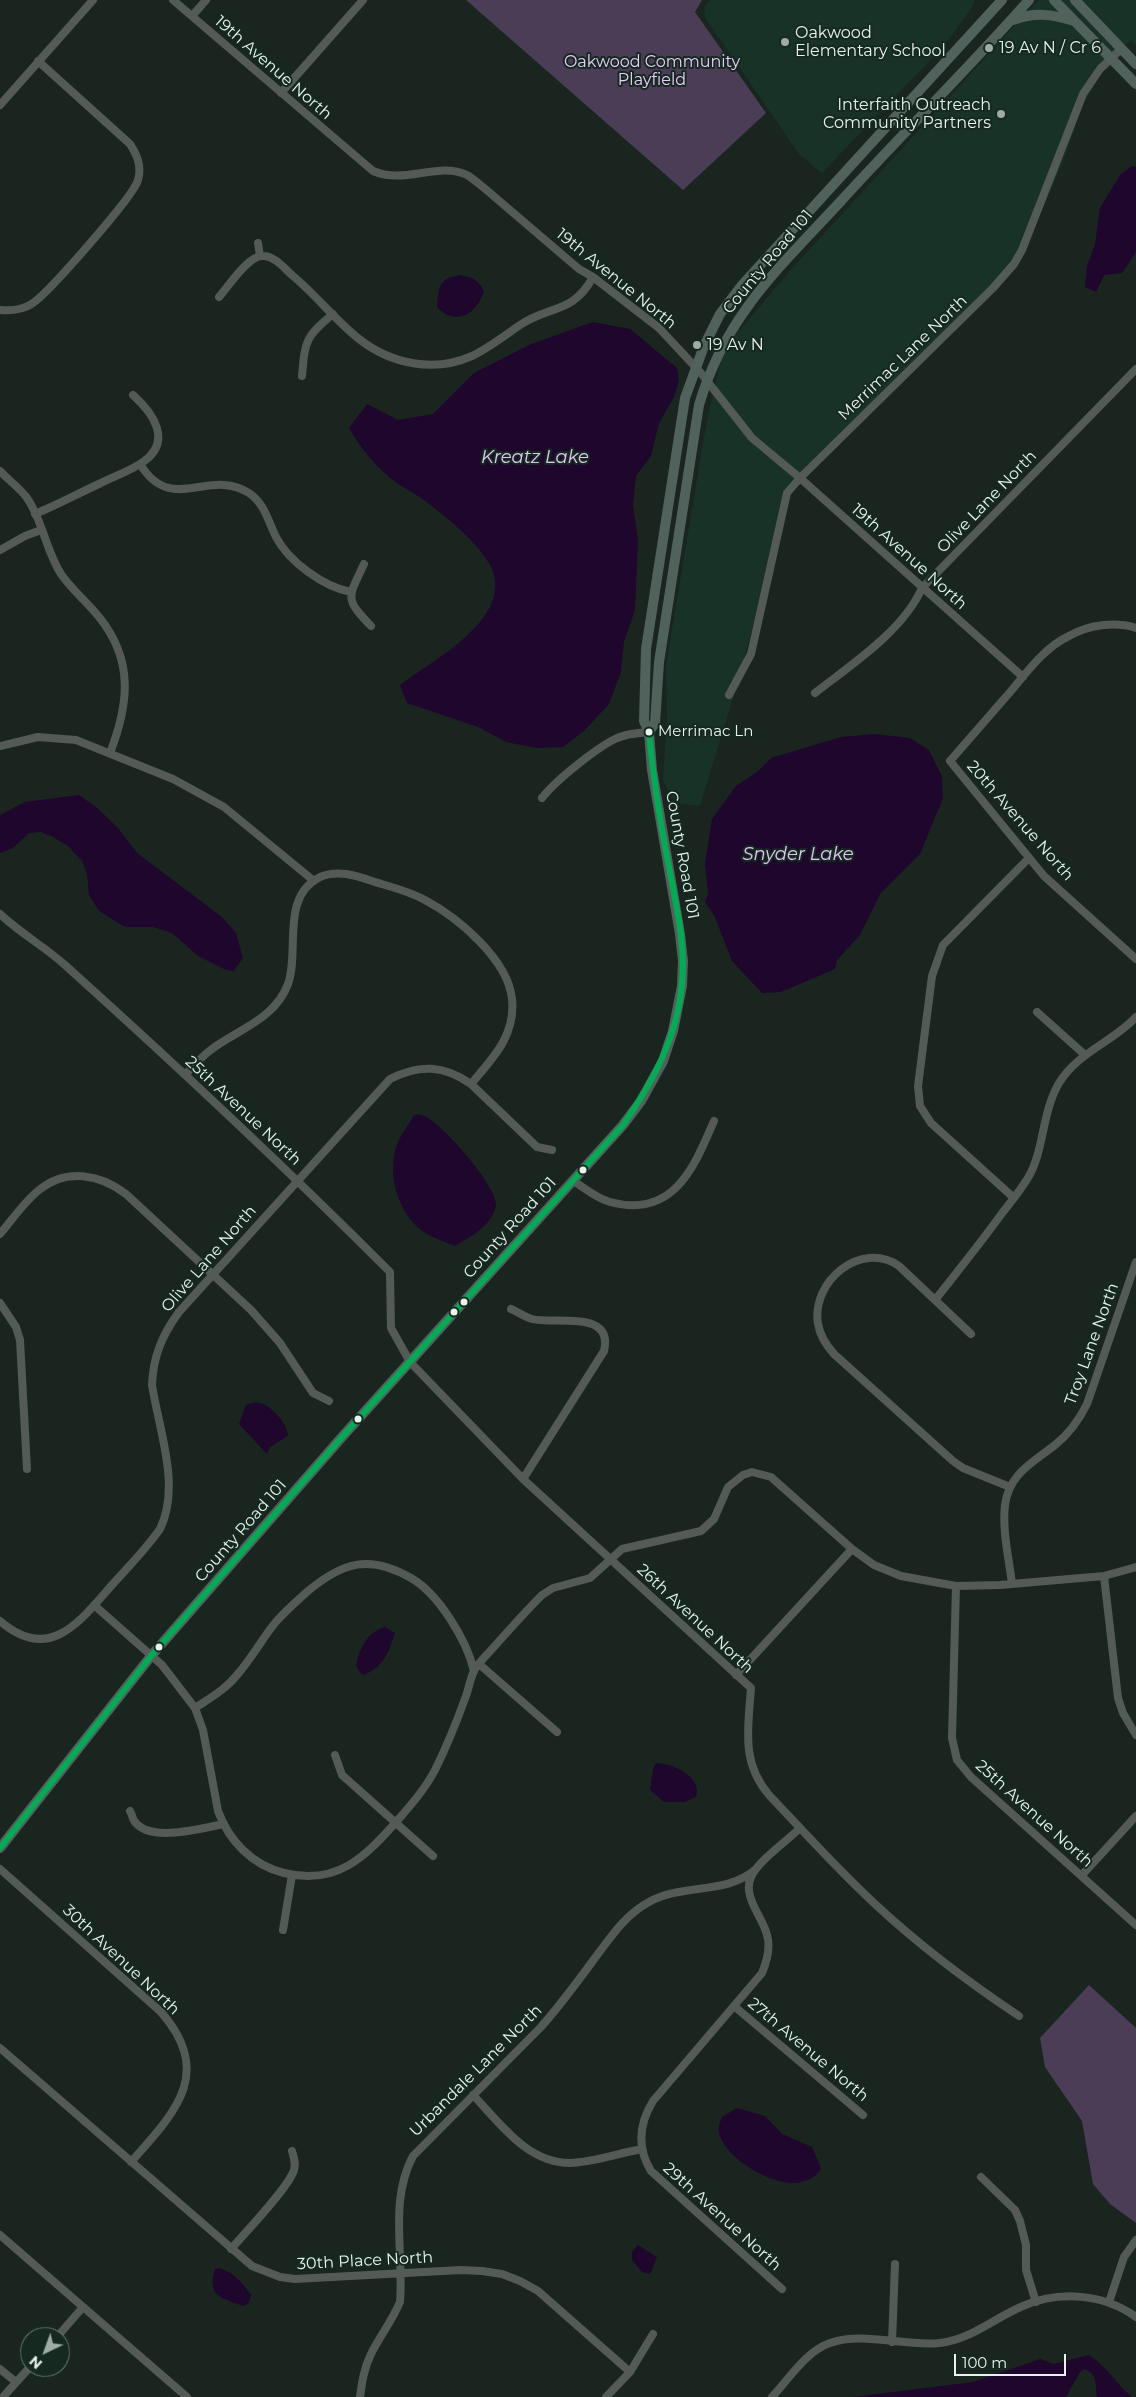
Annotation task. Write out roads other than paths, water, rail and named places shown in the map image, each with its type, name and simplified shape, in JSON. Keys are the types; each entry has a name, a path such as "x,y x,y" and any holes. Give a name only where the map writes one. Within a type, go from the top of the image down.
{"main road":[{"name":"County Road 101","path":"0,1848 151,1656 410,1362 624,1125 641,1101 663,1060 678,1010 683,961 652,770 649,732 644,721 646,649 679,426 685,398 695,368 720,314 742,286 996,4 1002,0"},
{"name":"County Road 101","path":"649,732 655,723 655,697 661,653 700,405 706,382 730,330 766,282 1030,0"},
{"path":"1054,0 1136,84"},
{"path":"1075,0 1081,4 1136,64"},
{"path":"1012,20 1026,15 1042,13 1075,21"}],"street":[{"path":"0,105 93,0"},
{"name":"19th Avenue North","path":"173,0 373,171 392,177 446,171 466,175 579,269 593,277 659,328 695,368 752,438 800,478 1023,677"},
{"path":"192,16 206,0"},
{"path":"281,93 363,0"},
{"name":"Merrimac Lane North","path":"729,695 751,654 787,493 800,478 989,293 1014,264 1022,250 1083,94 1100,69 1121,49"},
{"path":"0,310 24,308 42,296 127,200 138,181 140,170 139,161 130,144 38,61"},
{"path":"258,244 260,256"},
{"path":"220,297 249,262 260,256 269,257 306,287 359,339 394,359 425,365 441,364 471,356 527,320 574,302 593,277"},
{"path":"302,376 304,352 309,335 333,314"},
{"name":"Olive Lane North","path":"815,693 852,664 908,614 922,588 1136,369"},
{"path":"34,514 140,464 150,455 155,446 157,425 147,408 133,395"},
{"path":"140,464 152,480 175,490 224,484 249,493 267,513 276,536 289,554 322,581 351,592"},
{"path":"0,471 27,498 60,573 72,589 98,616 118,647 126,683 126,701 122,720 110,753"},
{"path":"0,550 25,536 41,530"},
{"path":"364,564 351,592 351,602 354,609 371,626"},
{"path":"1023,677 1054,645 1068,636 1099,626 1116,625 1136,628"},
{"name":"20th Avenue North","path":"1023,677 950,761 1044,876 1136,959"},
{"path":"542,798 552,784 614,740 627,735 649,732"},
{"path":"0,746 38,737 76,740 173,779 224,806 314,881"},
{"path":"1014,1198 931,1123 920,1106 918,1086 932,976 943,945 1029,858"},
{"path":"184,1075 210,1050 257,1022 279,1000 287,986 292,971 296,906 303,892 314,881 325,875 343,873 423,898 447,914 496,959 506,978 512,998 510,1026 499,1051 471,1084"},
{"name":"25th Avenue North","path":"0,914 62,962 298,1180 390,1272 391,1328 410,1362"},
{"path":"1037,1012 1085,1055"},
{"path":"935,1300 1030,1176 1045,1119 1060,1082 1085,1055 1117,1035 1136,1017"},
{"name":"Olive Lane North","path":"3,1623 26,1637 50,1638 72,1628 153,1539 166,1518 170,1492 152,1385 152,1369 161,1339 169,1325 213,1274 380,1089 397,1076 417,1068 446,1070 471,1084 537,1147 552,1150"},
{"path":"573,1181 596,1196 623,1204 645,1203 665,1196 678,1187 687,1177 714,1121"},
{"path":"0,1234 39,1190 64,1178 77,1175 103,1179 126,1194 213,1274 266,1326 313,1393 330,1401"},
{"path":"971,1334 890,1260 871,1257 851,1262 829,1284 820,1300 817,1311 821,1334 834,1354 953,1461 963,1468 1010,1487"},
{"name":"Troy Lane North","path":"1012,1584 1004,1517 1010,1487 1018,1473 1056,1445 1079,1419 1087,1404 1136,1262"},
{"path":"0,1303 16,1327 20,1340 27,1469"},
{"path":"511,1309 533,1319 590,1323 602,1330 606,1344 604,1351 523,1479"},
{"name":"26th Avenue North","path":"410,1362 523,1479 751,1688 748,1749 754,1774 765,1790 800,1828 875,1904 914,1938 953,1970 1019,2016"},
{"path":"94,1605 162,1665 195,1708 200,1717 218,1811 237,1844 248,1856 269,1868 292,1875 323,1875 353,1864 366,1855 423,1789 435,1770 476,1668 542,1595 553,1588 590,1578 622,1549 701,1531 714,1519 731,1484 743,1475 752,1472 762,1473 780,1483 852,1549 887,1572 910,1579 956,1586 1012,1584 1104,1576 1136,1567"},
{"path":"736,1676 852,1549"},
{"path":"195,1708 225,1688 238,1675 276,1622 297,1600 331,1573 356,1564 369,1563 401,1572 428,1591 461,1638 476,1668 557,1732"},
{"path":"1104,1576 1118,1698 1123,1713 1136,1735"},
{"name":"25th Avenue North","path":"956,1586 952,1738 957,1760 971,1777 1136,1924"},
{"path":"335,1754 342,1775 433,1856"},
{"path":"130,1811 135,1822 143,1828 166,1834 224,1824"},
{"path":"1082,1875 1136,1816"},
{"name":"Urbandale Lane North","path":"360,2397 364,2372 370,2357 400,2302 399,2204 405,2170 413,2156 424,2142 559,2008 616,1930 637,1908 665,1894 738,1882 756,1869 800,1828"},
{"name":"30th Avenue North","path":"0,1869 161,2012 179,2037 186,2066 186,2081 182,2096 167,2122 131,2162"},
{"path":"473,2095 516,2140 541,2157 571,2163 642,2150 642,2124 653,2101 758,1978 767,1961 768,1937 749,1890 749,1882 756,1869"},
{"path":"283,1930 292,1875"},
{"name":"27th Avenue North","path":"734,2006 864,2115"},
{"name":"30th Place North","path":"0,2048 252,2266 280,2277 295,2279 482,2271 502,2274 520,2281 554,2303 630,2372"},
{"name":"29th Avenue North","path":"642,2150 645,2160 659,2179 782,2289"},
{"path":"231,2249 286,2185 294,2172 295,2161 292,2151"},
{"path":"981,2177 1014,2210 1020,2221 1025,2239 1027,2276 1036,2302"},
{"path":"0,2235 187,2397"},
{"path":"1109,2302 1124,2257 1136,2240"},
{"path":"0,2241 83,2307"},
{"path":"892,2342 895,2264"},
{"path":"772,2397 807,2359 828,2343 841,2339 930,2343 956,2340 987,2327 1023,2306 1036,2302 1073,2297 1109,2302 1136,2317"},
{"path":"65,2327 83,2307"},
{"path":"606,2397 630,2372 653,2334"},
{"path":"0,2369 16,2382"},
{"path":"3,2397 21,2377"}],"water":[{"path":"1132,166 1136,167 1136,252 1122,273 1104,275 1096,292 1085,287 1087,266 1095,244 1100,208 1120,175"},
{"path":"460,275 475,280 484,291 481,299 471,311 458,317 444,313 437,307 441,285 447,279"},
{"name":"Kreatz Lake","path":"593,322 630,329 677,368 679,381 674,397 659,423 651,456 636,476 633,506 638,540 635,610 624,642 621,672 609,704 584,731 563,747 536,748 506,742 478,727 407,703 400,685 455,646 475,628 491,605 495,589 495,579 492,568 485,557 464,533 383,471 367,454 349,428 367,404 398,420 433,414 474,373 531,344"},
{"name":"Snyder Lake","path":"875,734 910,738 929,750 942,777 943,798 920,854 880,894 860,935 837,960 835,969 781,992 762,993 732,961 714,915 705,902 708,894 705,864 712,819 736,786 757,772 771,758 841,737"},
{"path":"79,795 96,807 118,828 137,853 222,917 236,933 243,958 234,971 226,970 198,956 172,933 153,927 125,927 99,911 89,895 87,873 82,861 68,846 53,837 41,832 29,833 13,848 0,853 0,815 25,802"},
{"path":"414,1115 422,1115 430,1120 454,1141 479,1171 494,1197 496,1206 490,1219 480,1230 455,1246 430,1236 417,1226 408,1217 397,1193 393,1167 394,1154 398,1142"},
{"path":"255,1402 261,1403 277,1414 287,1431 288,1436 270,1447 267,1454 239,1424 246,1405"},
{"path":"385,1627 395,1633 390,1647 380,1665 369,1673 362,1675 356,1666 359,1653 373,1633"},
{"path":"656,1763 678,1768 691,1777 697,1790 696,1797 685,1802 664,1802 650,1790 653,1769"},
{"path":"737,2108 765,2116 782,2134 812,2147 821,2168 816,2176 796,2183 774,2180 762,2175 739,2160 723,2142 719,2132 719,2124 722,2117"},
{"path":"638,2245 657,2257 650,2274 642,2272 632,2260 632,2252"},
{"path":"219,2268 234,2275 241,2282 251,2295 249,2303 243,2306 218,2295 214,2290 213,2278 215,2269"},
{"path":"1089,2355 1101,2364 1132,2397 1097,2397 1094,2377 1085,2369 1080,2372 1066,2397 853,2397 973,2382 1040,2359 1054,2364"}],"place":[{"name":"Oakwood Elementary School","path":"785,42"},
{"name":"19 Av N / Cr 6","path":"989,48"},
{"name":"Interfaith Outreach Community Partners","path":"1001,114"},
{"name":"19 Av N","path":"697,345"},
{"name":"Merrimac Ln","path":"649,732"}],"park label":[{"name":"Oakwood Community Playfield","path":"652,71"}]}
